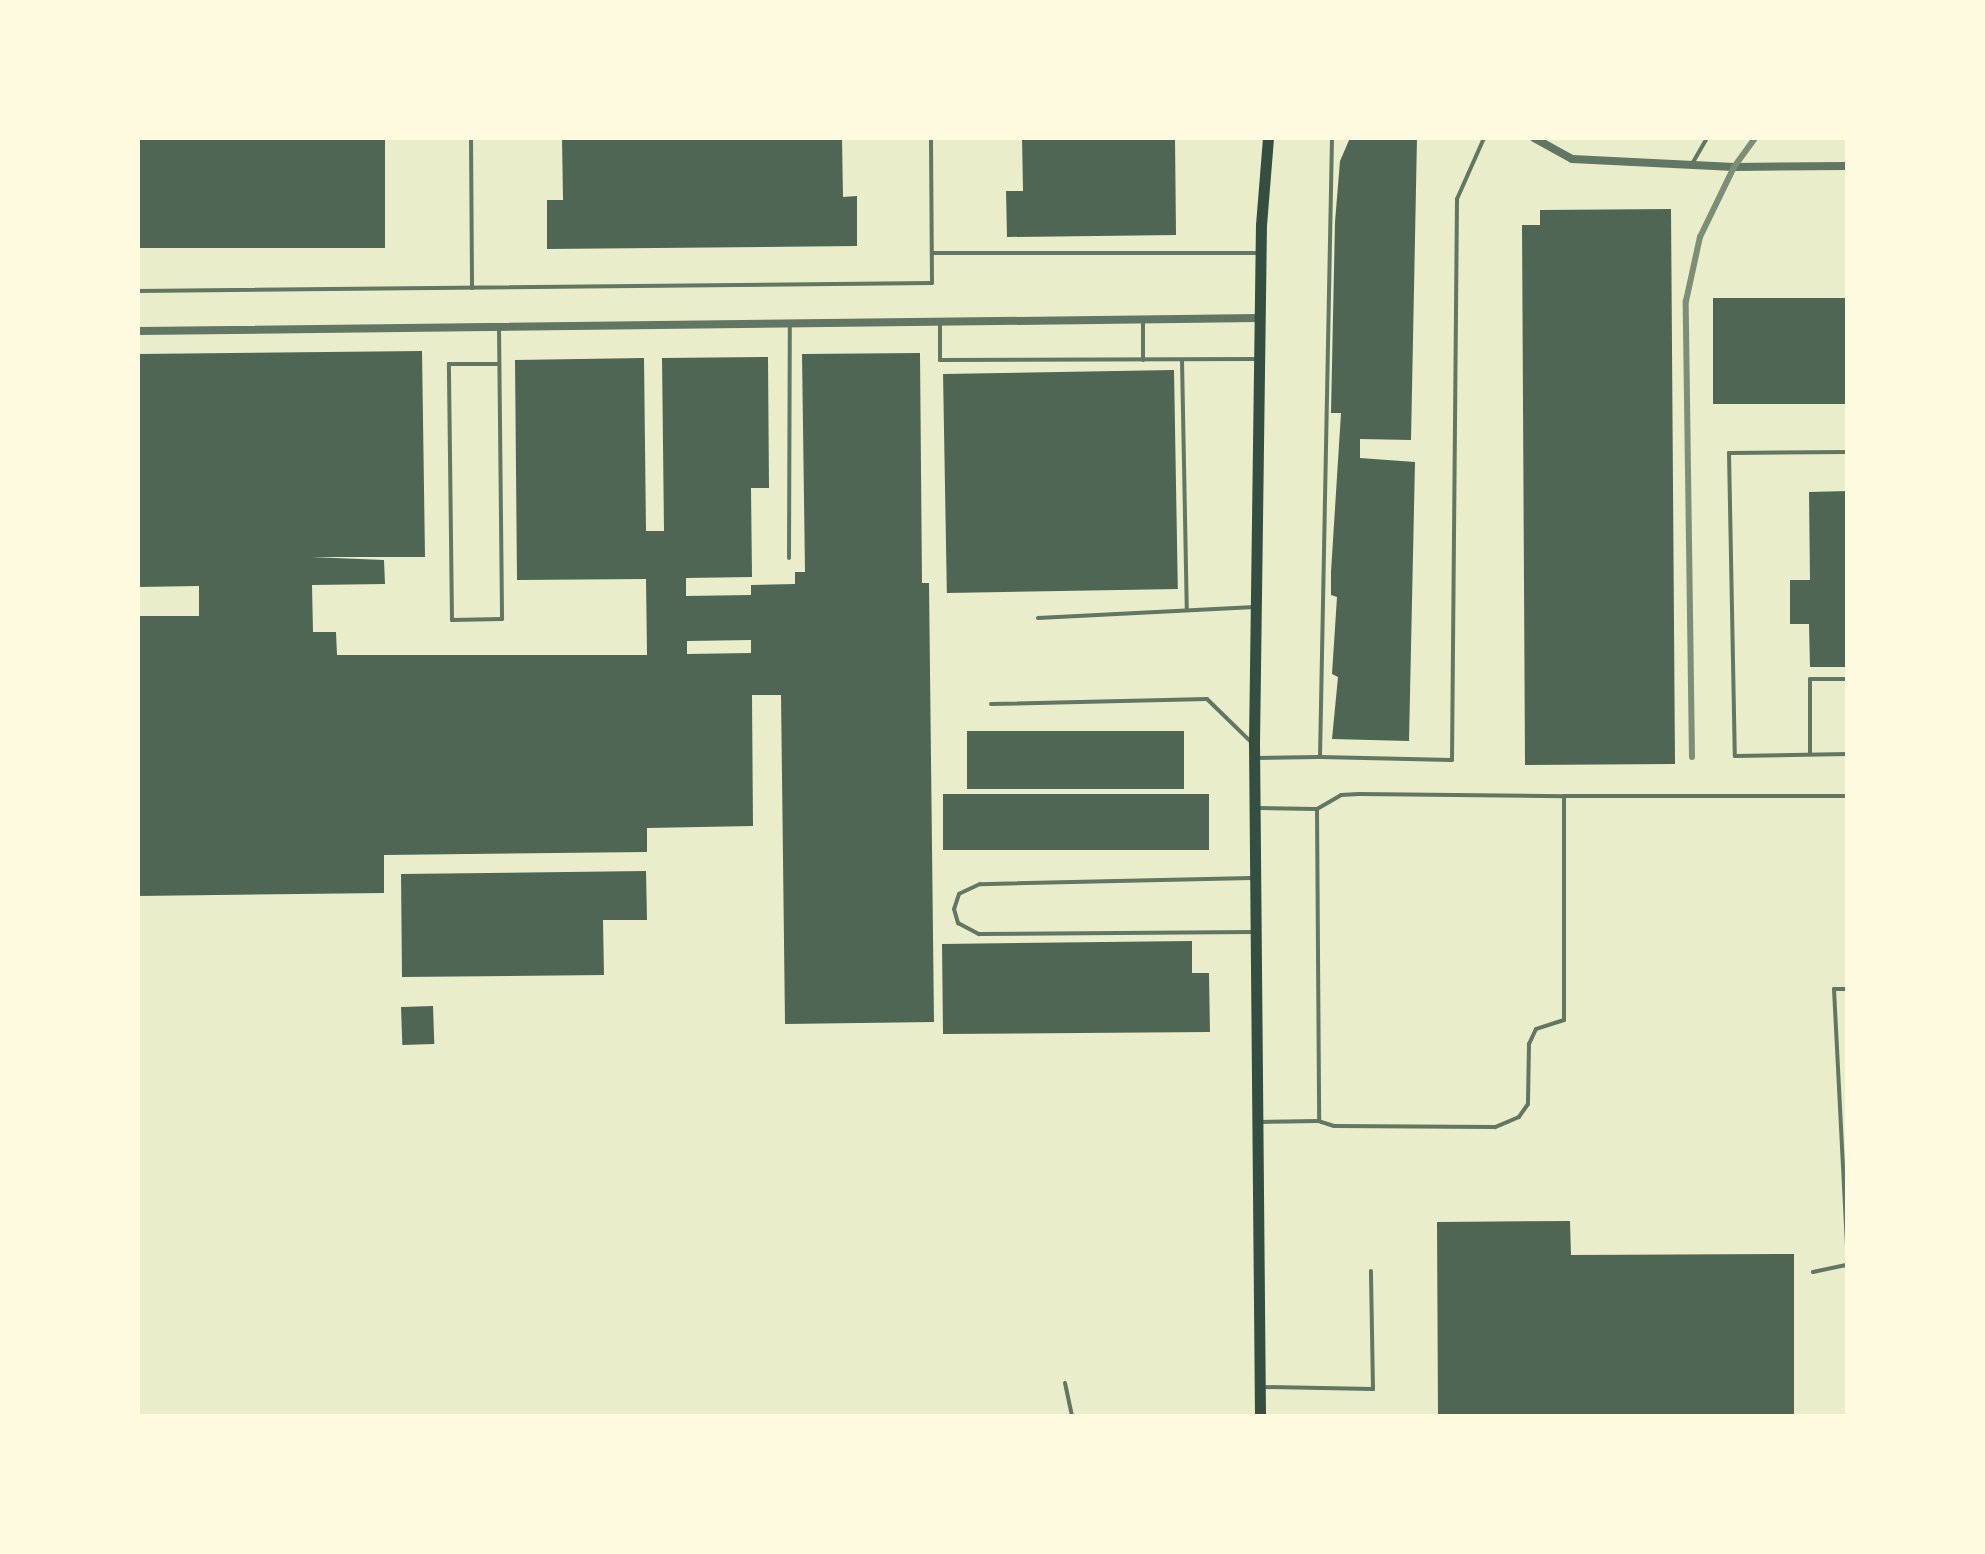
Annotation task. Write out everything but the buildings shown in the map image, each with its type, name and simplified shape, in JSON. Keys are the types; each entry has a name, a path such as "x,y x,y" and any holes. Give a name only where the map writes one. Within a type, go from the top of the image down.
{"main road":[{"path":"1260,1416 1254,744 1260,253 1268,138"}],"street":[{"path":"1534,138 1572,159 1691,166 1848,166"},
{"path":"138,331 1259,318"}],"lane":[{"path":"471,138 472,288"},
{"path":"138,291 932,283 930,138"},
{"path":"1320,757 1332,138"},
{"path":"1254,758 1452,760 1458,199 1484,138"},
{"path":"1691,166 1707,138"},
{"path":"932,253 1260,253"},
{"path":"1143,320 1143,360"},
{"path":"940,322 940,360 1258,358"},
{"path":"789,558 790,323"},
{"path":"499,327 502,620 452,620 449,364 499,364"},
{"path":"1182,360 1188,610"},
{"path":"1848,452 1730,453 1735,756 1848,754"},
{"path":"1038,618 1255,607"},
{"path":"1810,754 1810,679 1848,679"},
{"path":"991,704 1207,699 1254,744"},
{"path":"1254,808 1317,809 1341,795 1360,794 1848,796"},
{"path":"1256,1122 1495,1126 1518,1117 1528,1104 1529,1044 1536,1029 1564,1020 1564,796"},
{"path":"1317,809 1319,1122"},
{"path":"1254,878 980,884 959,894 954,909 958,923 979,934 1254,932"},
{"path":"1813,1272 1847,1267 1834,989 1848,989"},
{"path":"1260,1386 1373,1389 1372,1271"},
{"path":"1065,1383 1072,1416"}],"railway":[{"path":"1692,757 1686,301 1700,237 1734,167 1755,138"}]}
